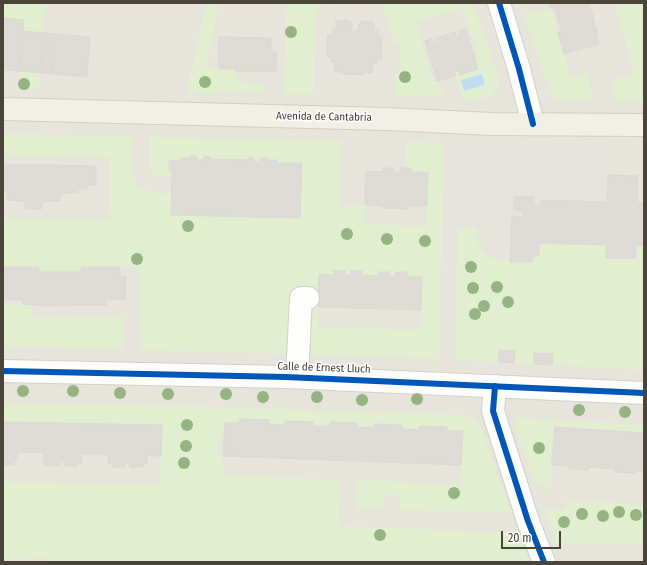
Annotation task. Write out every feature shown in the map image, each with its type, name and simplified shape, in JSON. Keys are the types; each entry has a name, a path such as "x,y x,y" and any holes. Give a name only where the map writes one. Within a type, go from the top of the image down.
{"main road":[{"name":"Avenida de Cantabria","path":"3,109 533,124 644,125"}],"street":[{"path":"499,3 519,69 533,124"},
{"path":"297,377 301,298 308,298"},
{"name":"Calle de Ernest Lluch","path":"3,371 297,377 644,393"},
{"path":"496,386 493,410 528,520 544,562"}],"shaded area":[{"path":"3,3 644,3 644,562 3,562"},
{"path":"460,144 608,148 607,202 541,200 540,206 534,206 534,197 514,196 514,210 523,211 523,217 512,216 512,228 458,227"}],"green space":[{"path":"3,3 46,3 44,33 23,31 23,20 3,18"},
{"path":"206,3 219,3 206,68 235,69 236,80 266,86 265,93 189,93 188,86"},
{"path":"287,3 341,3 340,6 317,5 313,95 284,94"},
{"path":"382,3 473,3 499,78 498,86 495,92 492,95 482,98 463,98 454,72 459,71 460,75 478,69 475,61 479,60 462,8 416,23 434,83 437,81 444,97 395,96 395,74 399,73 400,44 394,41"},
{"path":"614,3 644,4 644,102 617,101 609,81 634,73"},
{"path":"551,8 571,77 587,72 594,101 556,99 550,91 524,14"},
{"path":"19,71 40,73 39,89 18,88"},
{"path":"3,134 132,136 131,161 134,178 139,185 146,190 156,193 171,194 171,215 300,218 301,163 277,163 277,160 267,160 267,158 261,158 260,162 254,161 254,158 248,158 248,160 210,159 210,157 204,156 204,160 197,160 197,156 191,156 191,158 180,161 169,160 169,170 172,170 172,176 154,175 151,172 149,164 150,137 341,141 340,206 365,205 365,224 426,226 428,173 411,172 405,168 407,142 444,143 439,359 304,354 310,307 318,307 318,327 421,330 421,277 407,276 407,272 396,272 395,276 390,276 389,272 379,272 379,276 362,275 351,271 351,275 345,275 345,271 334,271 334,275 319,274 319,291 293,291 291,354 141,350 140,267 82,267 81,272 39,272 3,267 3,218 109,220 110,158 3,156"},
{"path":"458,227 477,228 478,244 484,254 495,259 511,260 511,262 532,262 532,256 539,256 539,244 606,245 606,258 635,259 636,246 644,246 644,370 455,360"},
{"path":"3,305 32,305 33,317 124,317 124,349 3,347"},
{"path":"3,403 191,406 464,415 475,420 481,428 512,513 400,510 400,496 385,495 384,510 356,509 357,480 460,484 463,431 447,431 447,427 419,426 419,430 402,429 402,425 358,427 330,422 330,426 313,426 313,422 286,421 285,425 268,424 269,420 225,423 224,439 217,439 217,455 223,455 223,475 340,480 338,526 519,532 529,562 48,562 48,558 3,560 3,481 160,484 162,425 3,422"},
{"path":"519,417 644,425 644,433 555,428 551,488 538,485 533,479 515,429 515,423"},
{"path":"566,499 644,505 644,545 555,543 544,510 565,510"}],"water":[{"path":"482,74 485,85 464,91 461,80"}],"building":[{"path":"549,3 589,3 595,24 593,25 596,26 598,34 596,34 599,44 564,54 558,33 562,32 554,7 551,8"},
{"path":"3,18 24,20 19,71 3,70"},
{"path":"336,20 350,21 350,23 352,23 352,31 358,31 359,23 361,23 361,21 374,22 374,31 378,31 378,36 382,36 382,40 381,59 377,58 377,64 373,63 373,73 364,73 364,75 334,72 335,62 331,62 331,57 327,57 327,39 328,34 332,35 332,29 336,29"},
{"path":"466,29 478,69 460,75 459,71 454,72 456,76 437,81 425,41 432,39 433,43 437,42 436,38 455,32 456,36 460,35 459,31"},
{"path":"23,31 44,33 40,73 19,71"},
{"path":"44,33 55,34 52,74 40,73"},
{"path":"55,34 90,37 87,77 52,74"},
{"path":"219,37 271,38 271,52 277,52 276,72 219,69"},
{"path":"191,156 197,156 197,160 204,160 204,156 210,157 210,159 248,160 248,158 251,157 254,158 254,161 260,162 260,158 267,158 267,160 277,160 277,163 302,163 300,218 171,215 172,170 169,171 169,160 180,161 180,158 191,158"},
{"path":"3,164 96,166 96,185 87,185 87,189 78,189 78,193 61,193 61,201 43,201 41,209 26,208 24,201 7,200 7,192 3,192"},
{"path":"383,168 394,168 394,172 400,172 400,168 411,168 411,172 428,172 427,206 409,206 409,209 383,208 383,206 365,205 366,171 383,172"},
{"path":"608,175 638,176 637,202 644,203 644,246 636,246 636,258 606,258 606,245 539,243 539,256 533,256 532,262 510,262 512,216 523,217 523,211 514,210 514,196 534,197 534,206 540,206 541,200 607,202"},
{"path":"3,267 39,267 39,272 81,272 81,267 120,267 120,276 126,276 126,299 106,300 106,305 41,306 23,304 23,300 3,300"},
{"path":"334,271 345,271 345,275 351,275 351,271 362,271 362,275 379,276 379,272 390,272 390,276 395,276 396,272 407,272 407,276 422,277 421,310 318,307 319,274 334,275"},
{"path":"500,350 515,351 514,363 498,362"},
{"path":"534,353 553,354 552,365 534,364"},
{"path":"240,419 269,420 268,424 285,425 285,421 313,422 313,426 330,426 330,422 358,423 358,427 374,428 374,424 402,425 402,429 419,430 419,426 447,427 447,431 463,431 461,465 223,456 225,423 240,423"},
{"path":"3,422 162,425 161,456 147,456 147,464 144,464 142,467 130,467 129,463 125,463 125,467 113,467 110,463 108,463 108,455 94,453 94,455 82,454 82,463 79,463 77,466 65,466 64,462 60,462 60,466 48,466 45,465 45,462 43,462 43,453 29,452 17,453 14,464 3,465"},
{"path":"555,427 644,433 644,471 636,470 636,473 615,472 615,469 589,467 589,470 568,469 568,466 552,465"}],"cycle path":[{"path":"499,3 519,69 533,124"},
{"path":"3,371 286,377 644,393"},
{"path":"495,386 493,411 528,521 544,562"}]}
